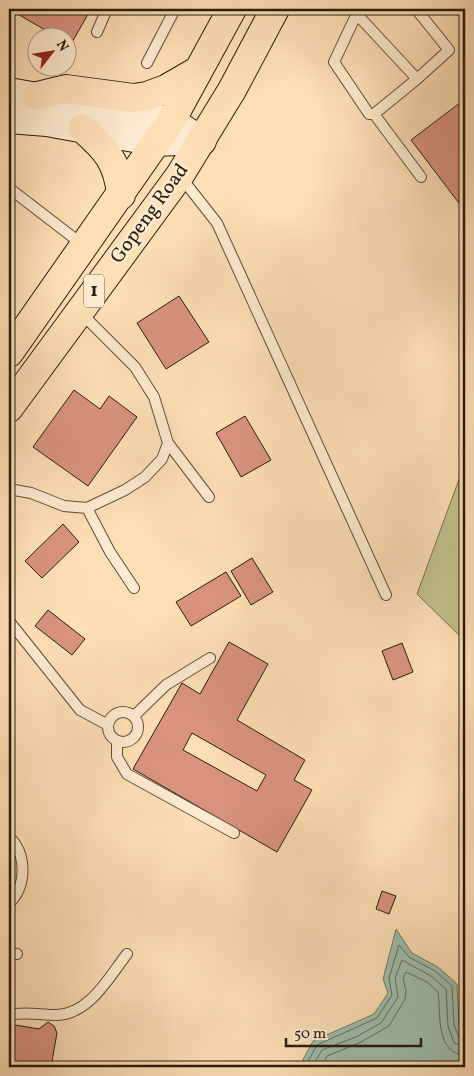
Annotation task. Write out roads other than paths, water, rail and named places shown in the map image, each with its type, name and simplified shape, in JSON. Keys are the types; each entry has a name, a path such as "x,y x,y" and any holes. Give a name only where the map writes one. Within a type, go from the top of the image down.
{"highway":[{"name":"Gopeng Road","path":"9,353 121,195 163,131 232,9"},
{"name":"Gopeng Road","path":"9,408 180,176 232,90 275,9"},
{"path":"37,96 66,89 132,98 147,96 166,89 197,71"},
{"path":"82,128 103,146 114,164 120,177 121,195"}],"main road":[{"path":"9,92 37,96 202,141"},
{"path":"9,119 82,128 163,131"}],"lane":[{"path":"97,32 107,9"},
{"path":"147,63 175,9"},
{"path":"374,114 449,50 416,9"},
{"path":"417,79 356,10 334,62 369,114 374,114 421,177"},
{"path":"180,176 216,223 386,595"},
{"path":"9,188 84,245"},
{"path":"79,312 135,368 154,397 168,443 209,496"},
{"path":"9,489 31,493 64,506 87,508 125,490 145,477 162,459 168,443"},
{"path":"87,508 110,552 134,588"},
{"path":"9,621 80,710 108,724"},
{"path":"134,716 166,684 210,658"},
{"path":"117,741 130,740 135,735 137,722 134,716 128,713 115,714 108,724 109,731 117,741 117,757 127,774 234,833"},
{"path":"9,838 15,843 22,856 22,874 18,893 9,903"},
{"path":"9,1015 58,1015 77,1011 96,994 127,954"}],"water":[{"path":"396,929 412,953 438,967 457,984 459,1024 465,1042 465,1067 299,1067 313,1041 374,1014 388,993 383,979"}]}
